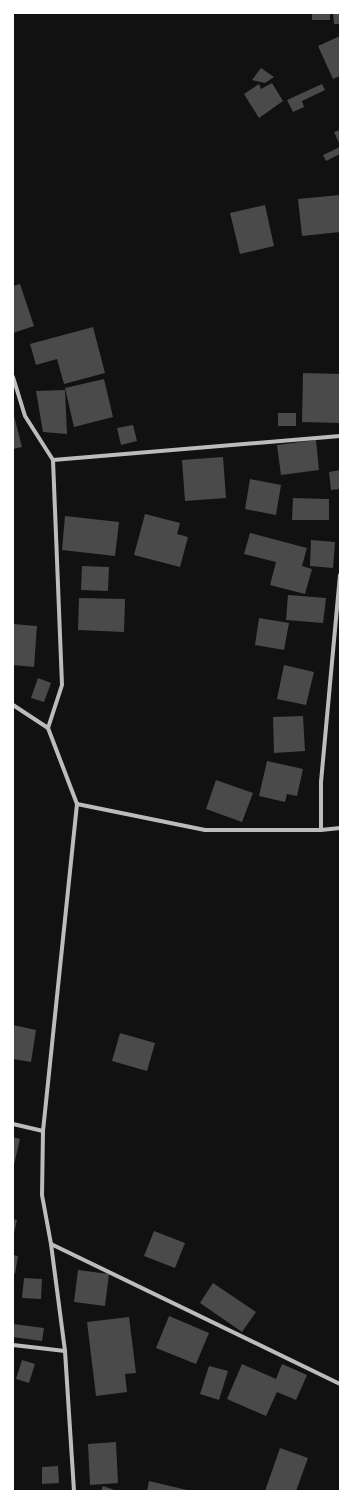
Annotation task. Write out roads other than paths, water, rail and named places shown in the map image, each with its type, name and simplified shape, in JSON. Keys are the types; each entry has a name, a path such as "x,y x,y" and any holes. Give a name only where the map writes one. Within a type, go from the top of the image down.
{"street":[{"path":"13,377 25,416 53,460 62,685 48,728"},
{"path":"53,460 340,436"},
{"path":"321,830 321,782 340,575"},
{"path":"13,705 48,728 77,804 43,1131 42,1195 51,1244 66,1351 74,1491"},
{"path":"77,804 205,830 321,830 340,828"},
{"path":"13,1124 43,1131"},
{"path":"51,1244 340,1384"},
{"path":"13,1345 66,1351"}]}
